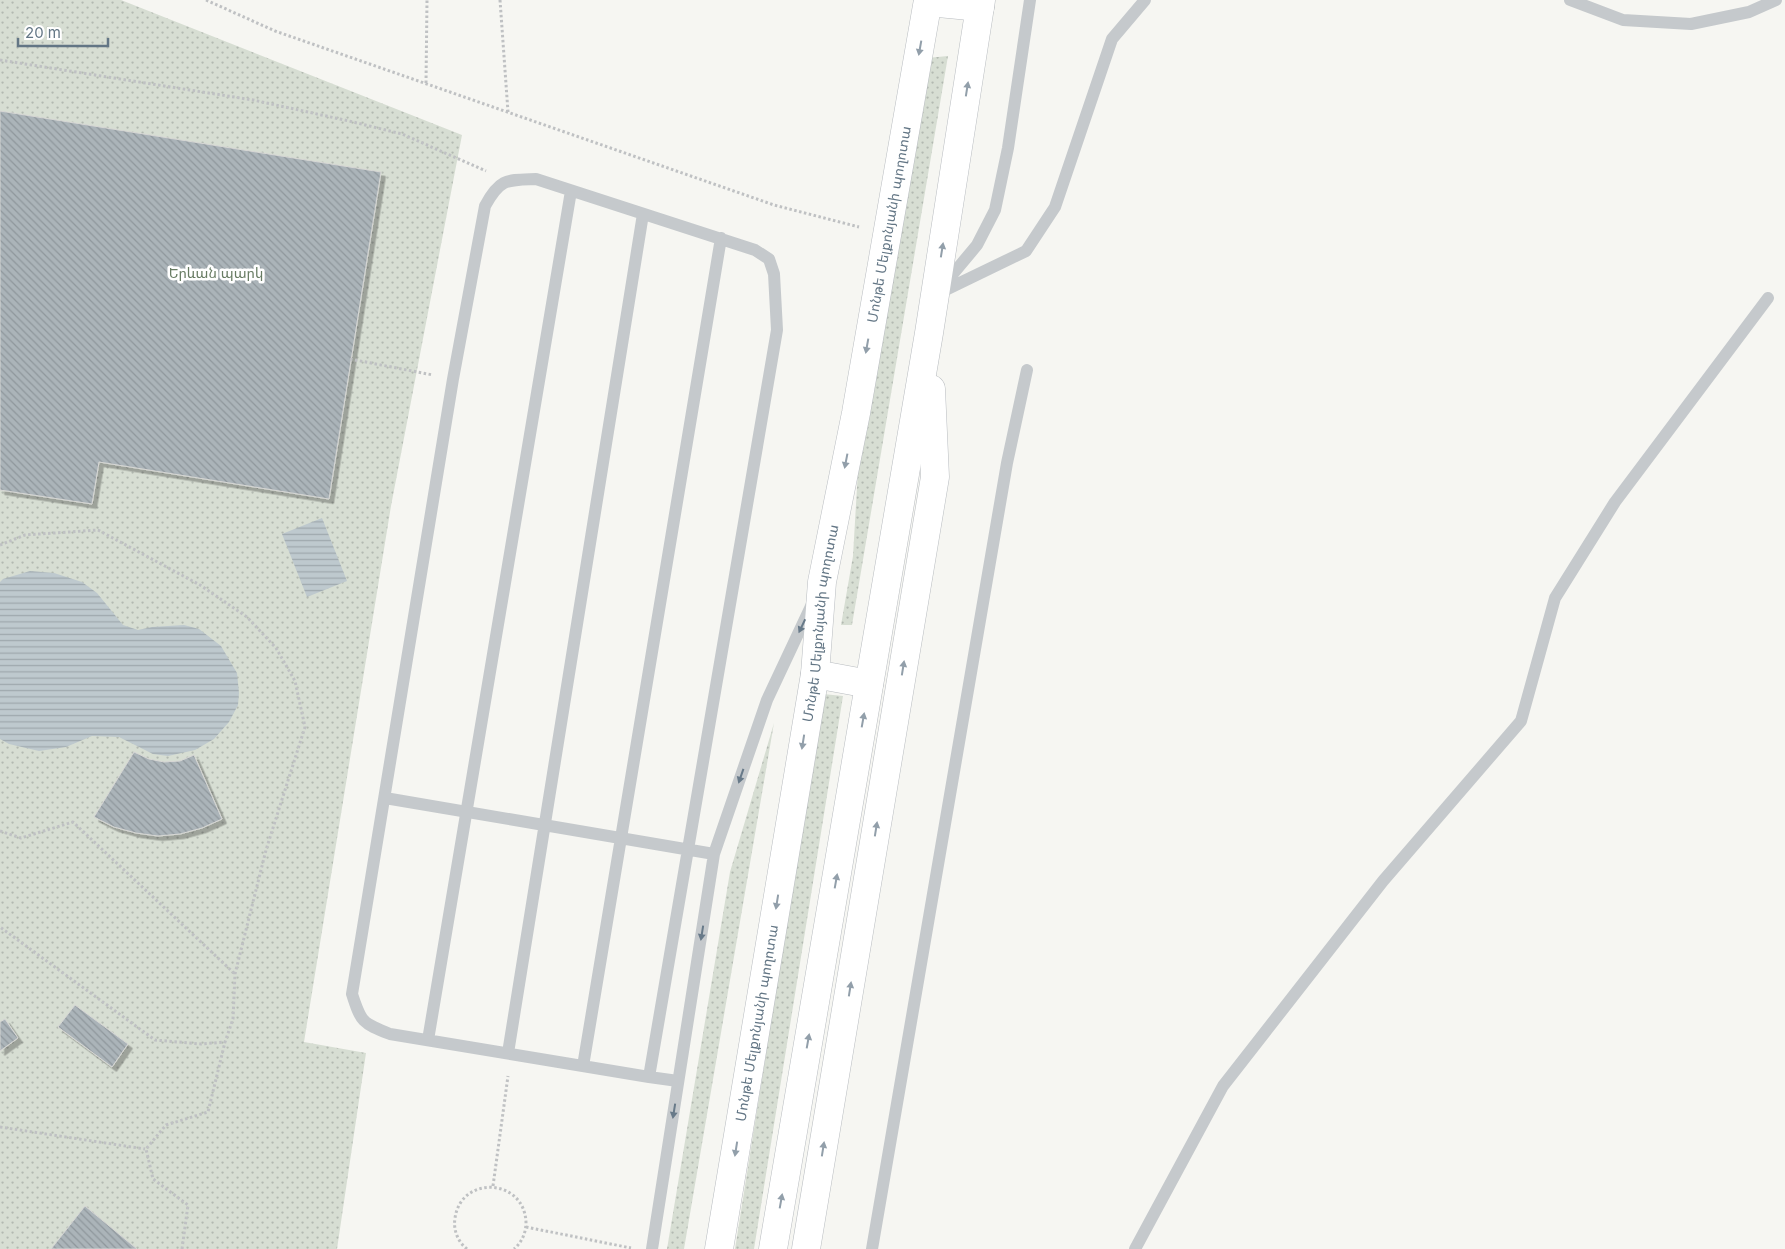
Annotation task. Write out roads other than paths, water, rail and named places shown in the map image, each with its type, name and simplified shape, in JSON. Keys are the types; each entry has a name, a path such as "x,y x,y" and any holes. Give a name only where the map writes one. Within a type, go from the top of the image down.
{"main road":[{"path":"773,1249 929,333 980,4 928,1"},
{"name":"Մոնթե Մելքոնյանի պողոտա","path":"719,1249 815,674 822,582 856,413 928,1"},
{"path":"806,1249 935,477 929,333"},
{"path":"815,674 869,684"}],"lane":[{"path":"935,295 977,245 995,210 1008,148 1030,0"},
{"path":"935,295 1026,252 1055,207 1112,39 1145,0"},
{"path":"1570,0 1623,20 1691,24 1749,12 1776,0"},
{"path":"1743,0 1749,12"},
{"path":"649,1077 777,330 774,274 769,259 755,250 721,238 536,179 507,180 493,191 485,206 453,379 352,994 358,1015 370,1026 390,1034 649,1077 678,1081"},
{"path":"428,1040 571,191"},
{"path":"508,1053 643,214"},
{"path":"583,1066 721,238"},
{"path":"1135,1249 1223,1086 1383,881 1521,721 1555,598 1615,502 1768,298"},
{"path":"872,1249 1007,463 1028,370"},
{"path":"652,1249 714,854 767,700 822,582"},
{"path":"385,798 714,854"}],"park label":[{"name":"Երևան պարկ","path":"216,273"}]}
